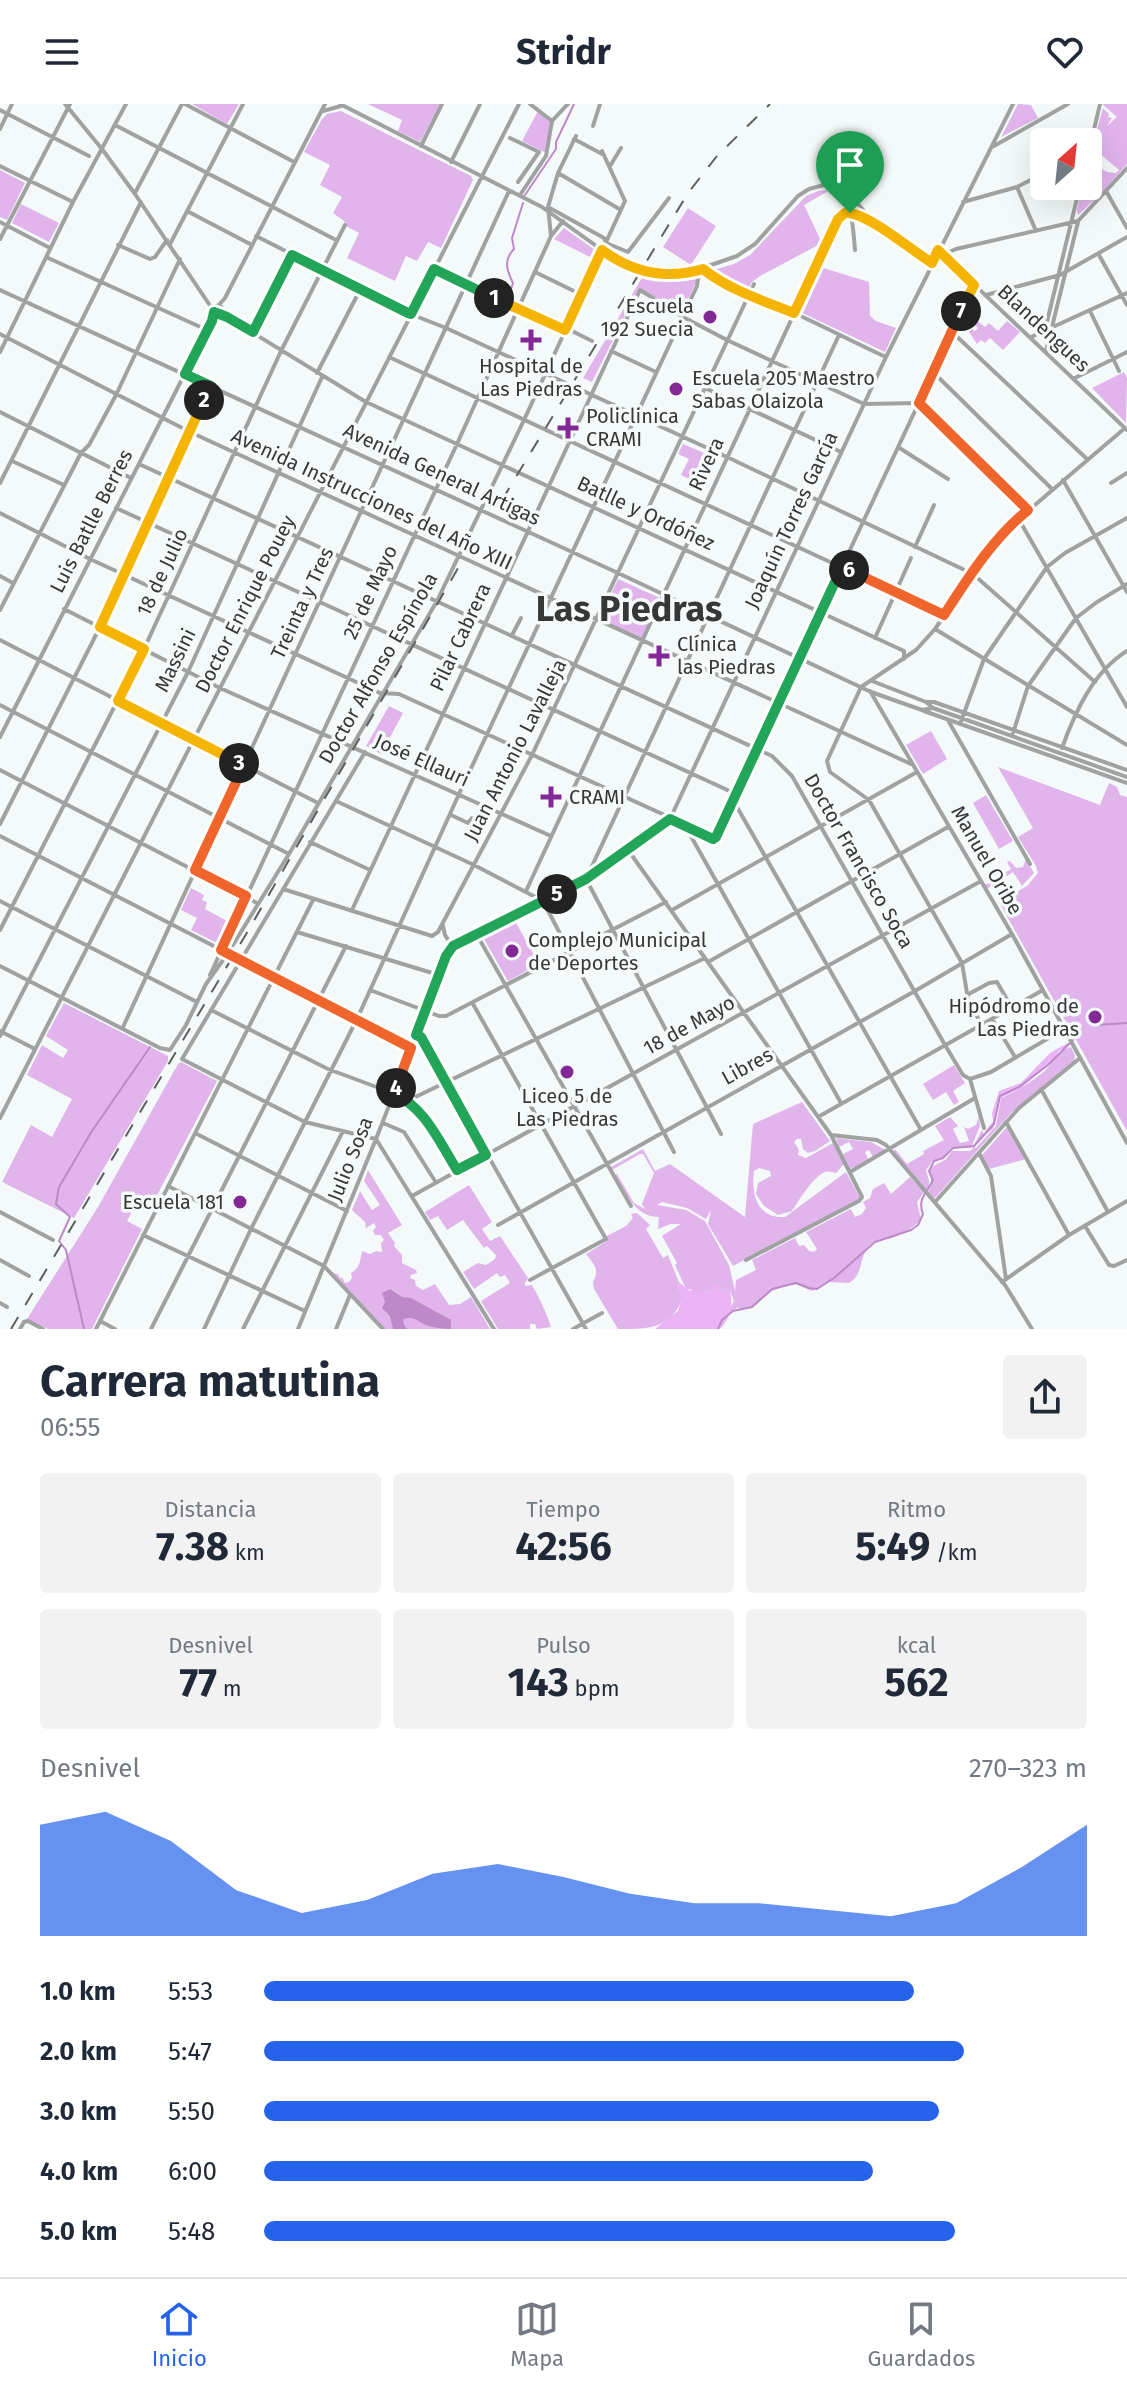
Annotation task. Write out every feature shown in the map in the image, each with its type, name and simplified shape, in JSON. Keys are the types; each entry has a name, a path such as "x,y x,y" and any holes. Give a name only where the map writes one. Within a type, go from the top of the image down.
{"street":[{"path":"0,129 12,104"},
{"path":"0,352 73,202 126,104"},
{"path":"135,194 184,104 294,162"},
{"path":"118,245 150,259 155,257 187,211 243,104"},
{"name":"Luis Batlle Berres","path":"0,737 325,104"},
{"path":"421,146 442,104"},
{"path":"451,162 480,104"},
{"name":"Doctor Enrique Pouey","path":"0,1118 519,104"},
{"path":"530,104 552,121"},
{"path":"520,196 546,156 552,121 568,104"},
{"path":"593,126 600,104"},
{"name":"Joaquín Torres García","path":"446,956 456,943 586,879 670,819 886,357 1013,104"},
{"path":"991,147 1068,104"},
{"path":"1094,128 1100,104"},
{"path":"0,239 67,105 218,310"},
{"path":"321,112 342,105 628,252 669,198"},
{"path":"0,110 89,156"},
{"path":"115,125 336,240"},
{"path":"510,138 539,152 518,182"},
{"path":"551,236 547,208 558,173 575,138 603,153 625,201 621,210 558,173"},
{"path":"609,167 621,148"},
{"path":"0,166 73,202"},
{"path":"940,252 1075,221 1127,168"},
{"path":"963,202 1030,180"},
{"path":"547,208 620,263 644,272 672,274 732,259 751,248 798,196 816,186 835,186 847,191 875,224"},
{"path":"1017,187 1036,231"},
{"name":"Treinta y Tres","path":"123,1027 509,191"},
{"path":"1106,191 1127,228"},
{"path":"834,192 845,199 855,250"},
{"path":"1046,351 1078,200"},
{"path":"0,483 141,202"},
{"name":"Doctor Alfonso Espínola","path":"123,1027 160,1048 170,1050 206,984 289,854 437,601 621,210"},
{"path":"187,211 252,245"},
{"path":"850,213 875,224 932,263"},
{"name":"Rivera","path":"526,891 838,219 850,213"},
{"name":"25 de Mayo","path":"206,984 551,236 563,221"},
{"path":"0,222 50,248"},
{"name":"18 de Julio","path":"0,930 144,649 281,351 345,225"},
{"path":"256,236 411,314 682,436 973,574 1095,682"},
{"path":"986,295 1063,274 1127,237"},
{"name":"Blandengues","path":"940,252 1126,429"},
{"path":"1098,254 1125,294 1127,305"},
{"path":"253,332 292,255"},
{"path":"46,257 207,330"},
{"path":"0,610 81,453 89,445 116,395 180,259"},
{"path":"434,269 592,341"},
{"path":"701,269 886,357"},
{"path":"204,1329 357,1019 697,286 701,269"},
{"path":"535,272 581,295"},
{"path":"1045,330 1063,274"},
{"name":"Juan Antonio Lavalleja","path":"400,925 432,936 443,923 555,709 754,284"},
{"path":"0,513 248,633 384,693 399,694 442,713 713,839 974,285"},
{"name":"Massini","path":"1,1033 188,672 360,289"},
{"name":"Avenida General Artigas","path":"0,290 861,687 922,710"},
{"name":"Pilar Cabrera","path":"352,910 640,290 683,316"},
{"path":"1031,337 1125,294"},
{"name":"Batlle y Ordóñez","path":"218,310 366,402 913,653"},
{"path":"1090,311 1119,371"},
{"path":"683,316 864,404 919,403 1028,510"},
{"path":"952,332 1087,460"},
{"name":"Avenida Instrucciones del Año XIII","path":"0,334 234,453 911,764"},
{"path":"721,1134 586,879 839,335"},
{"path":"611,351 656,372"},
{"path":"1075,378 1127,352"},
{"path":"389,357 944,615"},
{"path":"934,373 1052,489"},
{"path":"0,824 100,627 211,386"},
{"path":"704,388 841,452"},
{"path":"0,412 131,478"},
{"path":"981,1024 967,995 962,963 931,908 869,800 828,768 828,757 861,687 913,653 935,629 988,550 1018,518 1126,429"},
{"path":"898,447 948,479"},
{"path":"12,461 64,485"},
{"name":"Doctor Francisco Soca","path":"139,464 772,756 787,769 945,1045 963,1075 970,1079 984,1128"},
{"path":"1111,483 1127,473"},
{"path":"1012,736 1028,686 1076,618 1097,602 1126,587 1063,480"},
{"path":"915,547 934,505"},
{"path":"116,508 736,794"},
{"path":"1018,518 1127,707"},
{"path":"962,718 984,659 1047,567 1065,553 1127,518"},
{"path":"875,638 911,558"},
{"path":"0,576 13,583"},
{"name":"José Ellauri","path":"64,609 220,688 551,836"},
{"path":"512,635 521,618"},
{"path":"935,629 1127,745"},
{"path":"0,640 318,803"},
{"path":"904,651 904,659"},
{"path":"1060,753 1074,713 1105,668 1127,651"},
{"path":"870,682 868,686 872,692 880,688 882,674"},
{"path":"870,682 876,681 926,702 933,708 962,718 1060,753 1125,780 1127,769 1060,753 1012,736 962,718 934,702 926,702"},
{"name":"Manuel Oribe","path":"872,692 1012,934 1127,1143"},
{"path":"915,707 919,699"},
{"path":"0,705 289,854"},
{"path":"922,710 933,708"},
{"path":"922,710 948,720 962,718"},
{"path":"948,720 1030,864"},
{"path":"362,751 336,801 182,1059 305,1122 376,1139 494,1329"},
{"path":"0,770 258,903"},
{"path":"672,910 917,772"},
{"path":"733,800 921,1130"},
{"path":"336,801 474,865 543,901 674,1152"},
{"path":"450,815 468,823 472,818"},
{"path":"688,827 841,1103"},
{"path":"407,1101 749,939 948,827"},
{"path":"0,836 411,1048"},
{"path":"310,842 370,870"},
{"path":"628,850 831,1135 862,1197 746,1260"},
{"name":"18 de Mayo","path":"412,1196 981,881"},
{"path":"283,889 400,925"},
{"path":"96,1329 313,900"},
{"path":"0,901 197,1002"},
{"path":"370,990 446,1016 666,902"},
{"path":"443,923 450,950"},
{"path":"297,932 439,975"},
{"name":"Libres","path":"498,1225 1012,934"},
{"path":"477,935 631,1206"},
{"name":"Joaquín Torres García","path":"449,941 477,935"},
{"path":"446,956 449,941"},
{"path":"151,1329 346,946"},
{"name":"Julio Sosa","path":"298,1327 383,1123 446,956"},
{"path":"0,966 123,1027"},
{"path":"967,995 997,982 1012,1008"},
{"path":"818,1117 1043,990"},
{"path":"473,1004 606,1239 530,1280"},
{"path":"211,1010 331,1071 407,1101 427,1121 457,1170"},
{"path":"992,1019 1015,1057"},
{"path":"970,1079 991,1072 1064,1029"},
{"path":"1,1033 35,1049"},
{"path":"416,1035 421,1037 584,1326"},
{"path":"935,1202 1006,1122 1080,1058"},
{"path":"1041,1089 1108,1212"},
{"path":"850,1172 976,1098"},
{"path":"0,1099 8,1103"},
{"path":"1006,1122 1069,1235"},
{"path":"383,1123 404,1132 436,1182"},
{"path":"243,1329 343,1131"},
{"path":"195,1133 347,1211"},
{"path":"831,1135 877,1140 890,1149 1004,1280 1032,1329"},
{"path":"979,1153 991,1176 1004,1280"},
{"path":"168,1186 324,1266 383,1329"},
{"path":"1004,1280 1069,1235 1127,1201"},
{"path":"0,1212 53,1240"},
{"path":"1085,1226 1112,1266 1127,1260"},
{"path":"143,1235 305,1311"},
{"path":"0,1260 29,1276"},
{"path":"336,1329 350,1295"},
{"path":"0,1303 7,1307"},
{"path":"573,1329 584,1326 602,1313"},
{"path":"20,1329 25,1321 43,1329"},
{"path":"100,1321 115,1329"},
{"path":"298,1327 306,1329"}],"shaded area":[{"path":"192,104 239,104 227,124"},
{"path":"368,104 440,104 420,142 398,131 402,120"},
{"path":"1018,104 1031,105 1038,118 1001,137"},
{"path":"1102,104 1127,104 1127,164 1102,193 1102,169 1116,173 1119,170 1102,156 1102,128 1097,128 1103,108 1112,118 1107,126 1117,117"},
{"path":"341,111 471,176 473,180 441,248 428,242 417,261 406,256 395,281 347,258 359,233 333,213 342,197 320,185 330,165 304,152 322,119 327,114"},
{"path":"538,111 551,122 546,153 522,141"},
{"path":"0,170 25,183 7,220 0,217"},
{"path":"830,190 804,205 822,243 760,276 747,290 710,271 734,264 750,255 806,196"},
{"path":"1079,200 1094,200 1078,215"},
{"path":"21,204 59,223 49,242 12,223"},
{"path":"688,208 716,226 691,265 663,247"},
{"path":"564,228 598,252 594,259 554,239"},
{"path":"820,267 869,282 870,316 896,328 885,352 800,312"},
{"path":"643,276 667,280 693,277 697,280 680,311 638,290 592,382 583,378"},
{"path":"976,320 985,327 989,323 998,331 1007,321 1020,332 1003,350 990,338 985,343 981,340 977,344 969,332 978,328 973,323"},
{"path":"1124,372 1127,378 1126,423 1092,388"},
{"path":"683,444 704,453 699,463 707,471 699,484 681,475 689,459 678,454"},
{"path":"618,579 660,598 641,639 599,620"},
{"path":"389,706 403,713 381,754 366,746"},
{"path":"931,731 947,759 923,774 906,745"},
{"name":"Hipódromo de Las Piedras","path":"998,767 1100,805 1109,783 1117,787 1120,795 1127,797 1127,1131 999,902 1027,886 1038,873 1018,837 1033,828"},
{"path":"986,795 1013,841 999,849 973,803"},
{"path":"1026,859 1034,873 1022,886 1013,872 987,889 985,885 1011,869 1007,862 1010,861 1016,868 1023,867"},
{"path":"191,888 204,895 202,900 207,902 205,909 229,922 219,944 191,930 197,918 181,910"},
{"name":"Complejo Municipal de Deportes","path":"515,921 539,964 508,981 484,939"},
{"path":"64,1003 168,1056 168,1061 74,1218 2,1182 31,1125 52,1137 72,1099 27,1075 42,1045 63,1058 68,1050 46,1036"},
{"path":"1068,1043 1070,1045 1059,1051 1053,1061 1021,1088 1000,1098 993,1129 985,1135 993,1121 992,1113 999,1091 1021,1083 1050,1053"},
{"path":"1071,1047 1074,1061 1012,1112 934,1199 928,1192 932,1184 929,1172 933,1166 945,1160 952,1151 971,1151 982,1130 984,1134 976,1148 996,1126 1001,1098 1036,1078"},
{"path":"181,1062 217,1081 154,1201 141,1195 127,1221 142,1229 92,1329 48,1329 27,1319 98,1207"},
{"path":"954,1065 965,1083 953,1091 959,1102 954,1105 946,1092 933,1100 923,1084"},
{"path":"802,1102 830,1141 808,1153 803,1149 801,1139 797,1139 794,1142 799,1150 798,1155 806,1158 833,1143 844,1164 836,1173 826,1172 819,1176 792,1211 778,1215 764,1206 756,1194 758,1183 771,1176 770,1171 759,1168 754,1171 753,1180 755,1196 758,1203 768,1214 785,1217 846,1172 859,1201 733,1266 708,1224 711,1210 706,1219 687,1208 662,1202 657,1205 686,1210 705,1221 729,1265 735,1291 736,1280 756,1270 752,1260 795,1238 799,1246 804,1245 814,1252 817,1249 806,1232 851,1209 855,1217 862,1214 866,1208 863,1202 870,1198 873,1189 884,1183 891,1194 910,1177 924,1192 917,1202 921,1220 901,1234 877,1240 869,1246 858,1274 849,1283 828,1282 812,1291 793,1283 772,1291 752,1308 739,1310 738,1307 731,1313 729,1310 734,1301 730,1291 716,1287 709,1292 686,1289 675,1265 677,1263 662,1236 681,1224 658,1229 659,1217 637,1208 615,1175 634,1203 645,1209 642,1204 654,1173 643,1154 612,1170 611,1167 643,1149 655,1171 670,1164 745,1217 753,1124"},
{"path":"979,1116 980,1126 971,1148 951,1148 943,1159 932,1162 926,1170 929,1183 926,1190 893,1151 895,1149 907,1164 924,1154 923,1151 944,1140 935,1126 950,1117 958,1126 953,1129 960,1143 969,1141 964,1127 968,1129 976,1125"},
{"path":"1007,1127 1026,1159 989,1169 982,1155"},
{"path":"836,1138 871,1142 887,1151 874,1159 869,1150 865,1152 869,1161 850,1169 843,1154 853,1149 849,1142 839,1147"},
{"path":"368,1170 402,1225 388,1233 402,1255 402,1263 416,1270 417,1273 410,1278 415,1280 416,1286 423,1290 435,1284 449,1305 460,1304 471,1297 490,1329 385,1329 332,1272 340,1279 342,1277 345,1283 349,1282 362,1251 370,1254 382,1252 381,1243 384,1240 381,1235 375,1235 374,1223 366,1228 365,1222 352,1210 360,1191 372,1210 380,1205 364,1181"},
{"path":"469,1185 492,1222 482,1229 490,1241 500,1236 528,1278 525,1286 532,1285 551,1327 537,1329 535,1324 530,1324 530,1329 498,1329 481,1301 510,1283 505,1275 500,1277 497,1273 474,1289 463,1272 478,1263 486,1265 496,1255 487,1246 484,1248 463,1220 447,1230 438,1216 430,1220 425,1212"},
{"path":"637,1213 650,1225 646,1229 663,1258 668,1255 679,1282 678,1289 684,1295 666,1321 650,1327 618,1329 594,1289 596,1271 586,1254 607,1241 607,1236 626,1226 633,1218 631,1214"},
{"path":"679,1282 690,1291 709,1292 718,1284 730,1291 730,1312 720,1329 655,1329 678,1311 683,1295 678,1289"},
{"path":"390,1289 451,1320 451,1329 429,1326 411,1318 404,1319 407,1329 393,1329 390,1316 382,1308 385,1302 382,1293"}],"waterway":[{"path":"525,195 556,149 556,142 574,104"},
{"path":"510,292 513,283 507,261 514,249 512,238 523,203"},
{"path":"1096,1025 1127,1023"},
{"path":"718,1329 722,1320 733,1311 752,1307 772,1289 796,1283 817,1289 875,1242 918,1225 923,1214 922,1200 933,1180 929,1171 934,1161 943,1158 953,1148 974,1146 994,1124 1000,1096 1019,1087 1048,1065 1076,1037"},
{"path":"84,1329 66,1250 59,1241 70,1217 56,1204 59,1187 92,1131 150,1047"}],"railway":[{"path":"502,500 688,193 717,156 770,104"},
{"path":"11,1329 245,936 461,563"}],"place":[{"name":"Escuela 192 Suecia","path":"710,317"},
{"name":"Hospital de Las Piedras","path":"531,340"},
{"name":"Escuela 205 Maestro Sabas Olaizola","path":"676,389"},
{"name":"Policlinica CRAMI","path":"568,428"},
{"name":"Clínica las Piedras","path":"659,656"},
{"name":"CRAMI","path":"551,797"},
{"name":"Complejo Municipal de Deportes","path":"512,951"},
{"name":"Hipódromo de Las Piedras","path":"1095,1017"},
{"name":"Liceo 5 de Las Piedras","path":"567,1072"},
{"name":"Escuela 181","path":"240,1202"}],"district":[{"name":"Las Piedras","path":"629,609"}],"route":[{"path":"850,213 875,224 932,263 938,250 974,285 919,403 1028,510 988,550 944,615 842,567 715,838 670,819 586,879 453,946 446,956 416,1035 421,1037 486,1155 457,1170 427,1121 407,1101 394,1094 411,1048 221,950 246,896 195,870 244,765 118,701 144,649 100,627 211,386 185,374 214,312 253,332 292,255 411,314 434,269 565,330 602,250 620,263 651,273 672,274 703,269 748,294 794,313 838,219 850,213"}]}
